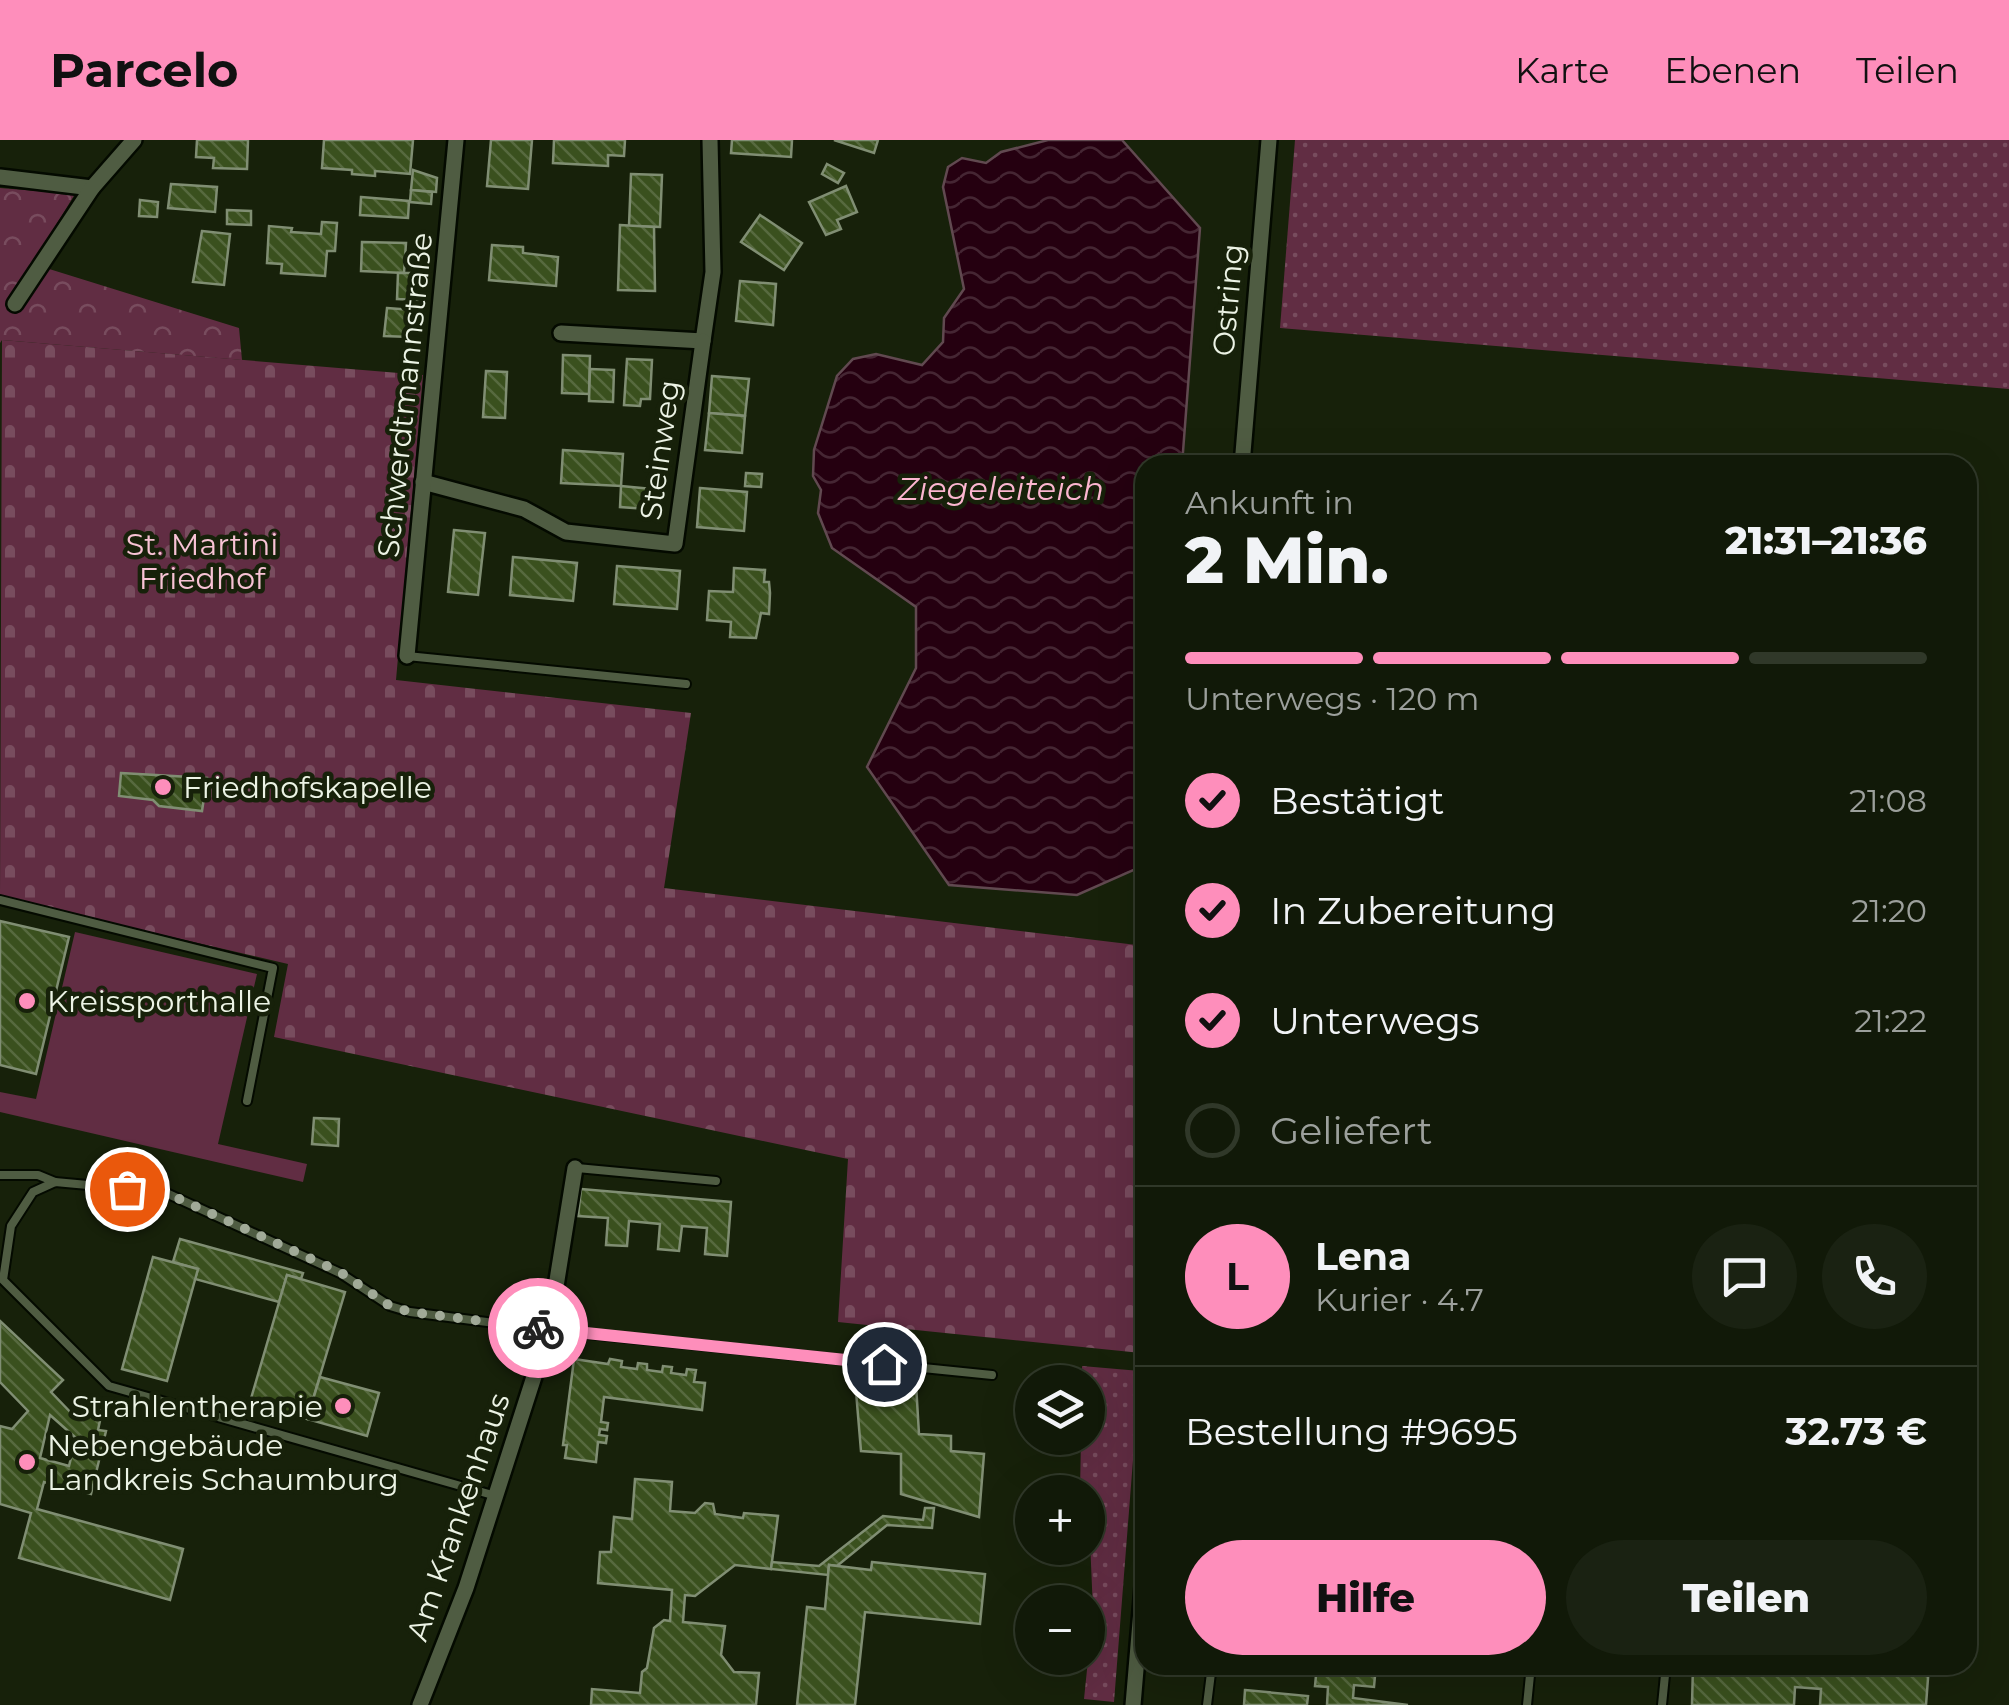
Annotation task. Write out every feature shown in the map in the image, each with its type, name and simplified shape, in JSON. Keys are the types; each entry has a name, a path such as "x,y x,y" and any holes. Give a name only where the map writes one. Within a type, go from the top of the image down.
{"street":[{"path":"15,304 92,188 134,140"},
{"name":"Schwerdtmannstraße","path":"407,656 456,140"},
{"path":"561,332 703,341 712,272 710,140"},
{"name":"Ostring","path":"1243,455 1269,140"},
{"path":"0,177 92,188"},
{"name":"Steinweg","path":"423,482 524,509 566,532 675,544 703,341"},
{"name":"Am Krankenhaus","path":"420,1705 446,1645 549,1330 575,1168"},
{"path":"1133,1705 1136,1675"}],"lane":[{"path":"407,656 686,684"},
{"path":"0,900 273,968 247,1101"},
{"path":"575,1168 716,1181"},
{"path":"0,1175 38,1174 54,1182 164,1192 340,1272 390,1306 410,1312 549,1330 992,1374"},
{"path":"54,1182 33,1192 11,1226 3,1280 109,1386 496,1496"},
{"path":"1208,1705 1211,1675"},
{"path":"1527,1705 1530,1675"},
{"path":"1662,1705 1665,1675"}],"green space":[{"path":"1295,140 2009,140 2009,389 1280,328"},
{"path":"0,188 75,194 9,302 46,268 239,328 242,360 2,340 0,343"},
{"name":"St. Martini Friedhof","path":"2,340 423,375 396,680 691,713 664,888 1135,945 1135,1352 838,1322 848,1159 274,1037 288,964 0,897"},
{"path":"75,932 257,974 218,1144 307,1164 303,1182 0,1112 0,1092 36,1099"},
{"path":"1105,1368 1135,1371 1135,1435 1114,1702 1084,1699 1086,1675 1105,1675 1105,1585 1092,1585 1091,1565 1105,1565 1105,1475 1080,1475 1081,1455 1105,1455"}],"water":[{"name":"Ziegeleiteich","path":"1048,140 1122,140 1200,228 1183,455 1135,455 1135,869 1077,895 949,885 867,767 916,668 916,607 832,548 818,513 821,490 813,476 814,450 837,376 853,359 876,354 922,365 943,342 944,318 964,289 943,187 948,167 962,158 986,163 1001,152"}],"building":[{"path":"197,140 248,140 247,169 213,168 214,158 196,157"},
{"path":"324,140 413,140 410,174 375,171 375,176 322,168"},
{"path":"491,140 532,140 528,189 487,186"},
{"path":"554,140 625,140 624,156 608,155 608,166 553,163"},
{"path":"732,140 792,140 791,157 731,153"},
{"path":"834,140 878,140 874,153"},
{"path":"827,164 844,173 838,183 822,174"},
{"path":"413,170 437,178 436,192 411,190"},
{"path":"631,174 662,175 660,227 629,226"},
{"path":"171,184 217,187 215,212 168,208"},
{"path":"846,186 857,212 837,220 841,229 826,235 809,202"},
{"path":"411,190 432,192 431,204 410,202"},
{"path":"361,197 409,201 408,218 360,215"},
{"path":"140,200 158,202 157,217 139,216"},
{"path":"227,210 251,211 251,225 227,224"},
{"path":"760,215 802,243 784,270 741,242"},
{"path":"322,222 337,223 335,251 327,251 325,276 281,273 282,264 267,263 269,226 321,234"},
{"path":"620,225 654,227 655,291 618,290"},
{"path":"202,231 230,234 224,285 193,282"},
{"path":"362,242 406,243 404,273 361,271"},
{"path":"492,245 523,247 523,253 558,257 556,286 489,280"},
{"path":"398,273 420,273 419,300 397,299"},
{"path":"740,281 776,284 773,325 736,321"},
{"path":"387,308 412,310 410,337 384,336"},
{"path":"563,355 590,356 589,394 562,393"},
{"path":"627,359 652,360 650,399 641,399 640,406 624,405"},
{"path":"590,369 614,370 613,402 589,401"},
{"path":"486,371 507,372 505,418 483,417"},
{"path":"712,376 749,379 745,416 709,413"},
{"path":"709,413 745,416 742,453 705,450"},
{"path":"563,450 623,454 621,486 561,483"},
{"path":"746,473 762,474 761,487 745,486"},
{"path":"621,486 662,490 661,510 620,507"},
{"path":"700,488 747,492 744,531 697,527"},
{"path":"454,530 485,533 478,595 448,592"},
{"path":"513,557 577,563 573,601 510,595"},
{"path":"617,566 680,571 677,609 614,604"},
{"path":"734,568 765,570 764,582 769,582 769,614 761,613 756,638 730,637 731,622 707,620 709,591 733,592"},
{"name":"Friedhofskapelle","path":"121,773 207,778 202,811 119,796"},
{"name":"Kreissporthalle","path":"0,921 69,937 36,1074 0,1065"},
{"path":"314,1118 339,1119 338,1146 312,1144"},
{"path":"581,1189 731,1202 727,1256 705,1254 707,1228 682,1226 679,1251 658,1249 660,1224 629,1221 627,1246 606,1245 608,1218 578,1216"},
{"path":"180,1239 303,1273 301,1279 287,1275 279,1302 195,1279 198,1269 173,1262"},
{"path":"153,1257 198,1269 167,1381 122,1369"},
{"path":"287,1275 345,1292 307,1419 250,1402"},
{"name":"Nebengebäude Landkreis Schaumburg","path":"0,1321 63,1380 51,1392 77,1419 81,1407 102,1411 98,1430 106,1431 91,1494 44,1482 37,1509 183,1549 170,1600 19,1558 31,1513 0,1504 0,1426 12,1429 28,1411 0,1382","holes":["50,1415 76,1438 69,1466 40,1458"]},
{"path":"574,1359 608,1364 610,1359 622,1361 621,1367 637,1369 638,1363 647,1364 647,1370 662,1372 663,1366 672,1367 671,1373 686,1375 687,1369 696,1370 694,1382 705,1383 702,1410 604,1397 601,1422 608,1423 607,1430 600,1429 599,1435 607,1436 606,1443 598,1442 596,1462 565,1458 567,1445 563,1445"},
{"name":"Strahlentherapie","path":"320,1377 379,1393 367,1436 307,1419"},
{"path":"855,1379 916,1384 919,1434 951,1436 951,1451 984,1454 979,1517 901,1494 901,1454 861,1451"},
{"path":"635,1479 672,1482 670,1511 695,1513 705,1503 713,1504 715,1514 743,1518 744,1513 778,1516 771,1569 735,1565 695,1596 685,1595 683,1622 725,1626 721,1655 734,1672 759,1673 756,1705 591,1705 592,1689 640,1693 654,1628 664,1620 670,1621 672,1590 598,1583 600,1552 611,1552 614,1517 632,1519"},
{"path":"925,1508 934,1508 932,1528 887,1525 837,1566 829,1565 828,1575 771,1569 772,1562 819,1566 883,1516 923,1520"},
{"path":"872,1562 985,1574 980,1624 865,1612 855,1705 797,1705 807,1607 825,1609 829,1565 871,1570"},
{"path":"1316,1675 1375,1675 1374,1687 1354,1685 1353,1698 1408,1705 1327,1705 1328,1687 1315,1686"},
{"path":"1693,1675 1928,1675 1926,1705 1820,1705 1821,1689 1795,1687 1794,1705 1692,1705"},
{"path":"1245,1690 1308,1696 1307,1705 1244,1705"}],"way so far":[{"path":"127,1189 164,1192 340,1272 390,1306 538,1328"}],"place":[{"name":"Friedhofskapelle","path":"163,787"},
{"name":"Kreissporthalle","path":"27,1001"},
{"name":"Strahlentherapie","path":"343,1406"},
{"name":"Nebengebäude Landkreis Schaumburg","path":"27,1462"}],"route":[{"path":"538,1328 884,1364"}]}
